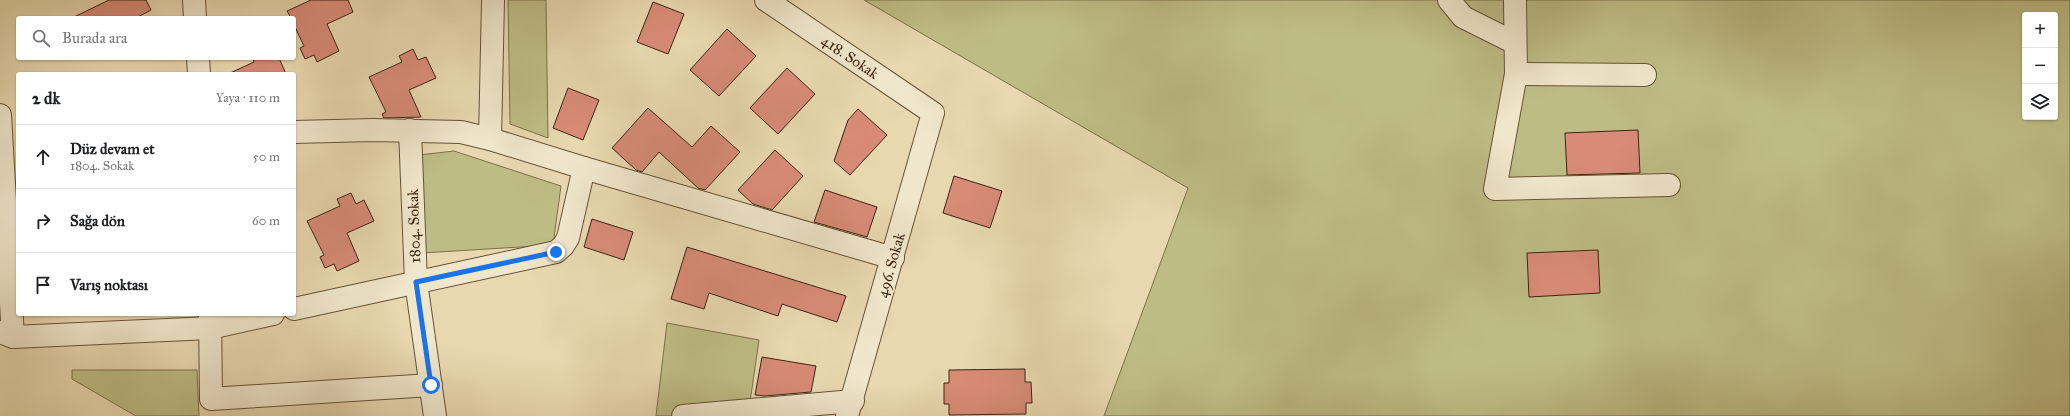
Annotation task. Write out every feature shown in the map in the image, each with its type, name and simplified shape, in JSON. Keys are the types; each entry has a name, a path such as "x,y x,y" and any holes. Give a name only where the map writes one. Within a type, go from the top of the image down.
{"street":[{"path":"194,0 196,16"},
{"path":"490,139 494,0"},
{"name":"418. Sokak","path":"766,0 934,113"},
{"path":"1449,0 1463,17 1516,43"},
{"path":"1515,0 1516,74 1495,189 1669,186"},
{"path":"198,60 199,72"},
{"path":"1516,74 1645,75"},
{"name":"496. Sokak","path":"850,408 934,113"},
{"path":"0,115 6,335 210,321 255,316"},
{"path":"296,132 410,130 461,132 490,139 893,258"},
{"name":"1804. Sokak","path":"410,130 416,282 436,416"},
{"path":"296,309 556,252 568,238 584,168"},
{"path":"210,321 214,404"},
{"path":"214,404 431,385"},
{"path":"214,404 235,416"},
{"path":"683,416 850,408"}],"shaded area":[{"path":"508,0 546,0 548,138 510,124"},
{"path":"864,0 2070,0 2070,416 1104,416 1188,188"},
{"path":"454,151 561,186 553,245 422,253 419,155"},
{"path":"667,323 759,340 748,416 656,416"},
{"path":"72,370 197,370 199,416 136,416 72,379"}],"building":[{"path":"109,0 146,0 151,10 140,16 76,16"},
{"path":"311,0 348,0 353,12 327,24 339,51 317,62 314,55 305,59 300,48 304,46 296,29 296,16 290,16 287,11"},
{"path":"653,2 684,14 668,54 637,42"},
{"path":"727,29 756,56 719,96 690,70"},
{"path":"413,49 418,60 426,57 436,78 409,90 421,117 384,118 382,114 386,112 369,77 402,62 399,56"},
{"path":"254,60 280,60 285,72 232,72 254,62"},
{"path":"787,68 815,94 778,134 750,108"},
{"path":"568,88 599,100 583,140 553,128"},
{"path":"648,108 692,147 711,126 740,152 705,190 698,188 659,152 642,172 636,170 612,148"},
{"path":"858,109 887,135 850,175 834,161 848,120"},
{"path":"1638,130 1640,173 1567,175 1565,133"},
{"path":"775,150 803,176 772,210 753,204 738,190"},
{"path":"954,176 1002,191 990,228 943,213"},
{"path":"825,190 877,207 867,237 814,222"},
{"path":"351,193 356,204 364,200 374,221 347,233 359,261 337,271 334,264 325,268 320,257 324,255 307,221 340,206 337,199"},
{"path":"592,219 633,232 624,260 584,247"},
{"path":"687,247 846,296 837,322 782,304 778,316 709,293 704,309 671,299"},
{"path":"1598,250 1600,293 1529,297 1527,253"},
{"path":"762,357 816,366 811,392 765,396 755,395"},
{"path":"1025,369 1025,382 1031,382 1032,403 1026,403 1026,414 949,415 949,404 944,404 944,383 949,383 949,370"}],"route":[{"path":"431,385 416,282 556,252"}]}
